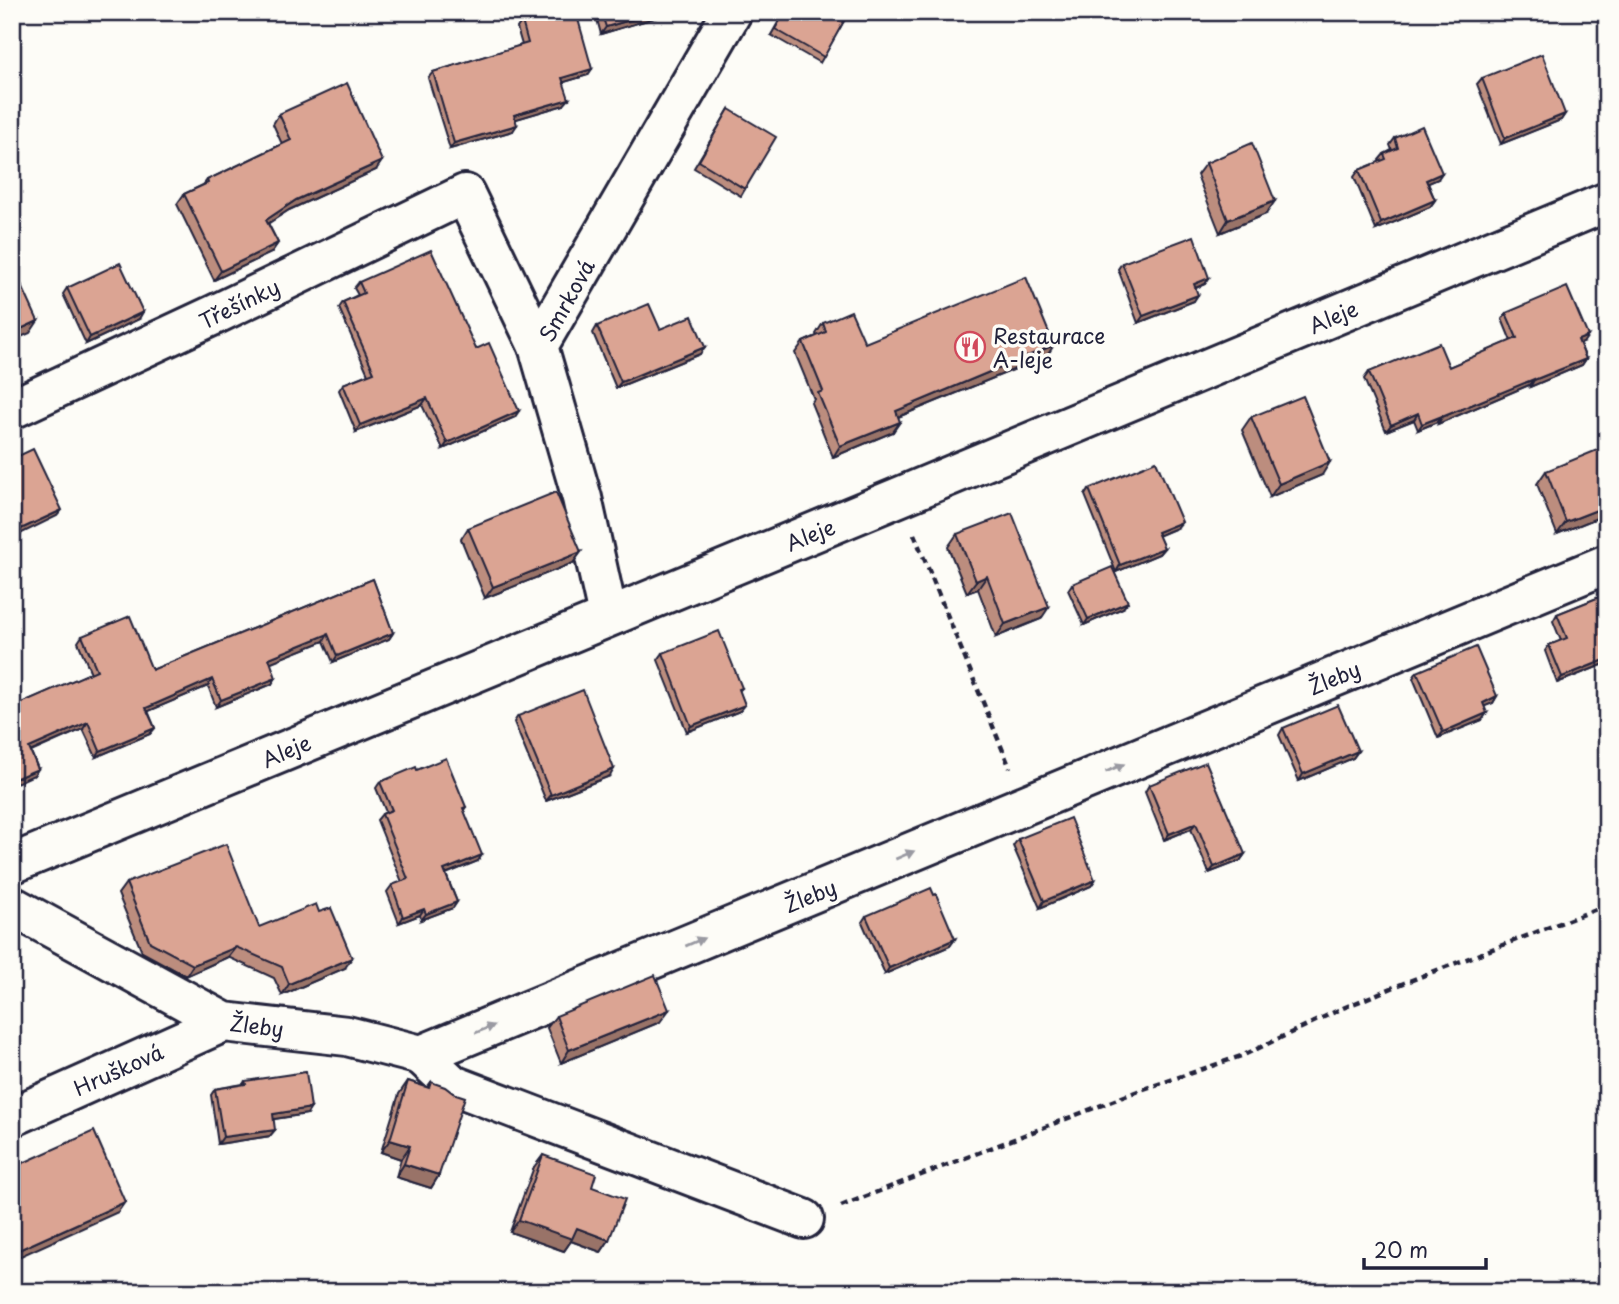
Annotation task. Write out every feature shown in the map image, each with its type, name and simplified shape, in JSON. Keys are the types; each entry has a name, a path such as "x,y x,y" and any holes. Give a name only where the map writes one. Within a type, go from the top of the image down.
{"street":[{"name":"Smrková","path":"608,616 582,498 538,346 732,12"},
{"name":"Třešínky","path":"12,409 465,194 538,346"},
{"name":"Aleje","path":"12,864 1607,202"},
{"name":"Žleby","path":"12,906 223,1022 347,1036 421,1055 1607,564"},
{"name":"Hrušková","path":"12,1117 223,1022"},
{"path":"421,1055 453,1085 804,1219"}],"path":[{"path":"899,497 1025,805"},
{"path":"804,1219 1138,1091 1244,1055 1343,1008 1607,905"}],"building":[{"path":"554,12 576,12 592,69 562,78 569,99 514,115 517,125 454,143 433,72 528,43 522,21"},
{"path":"601,12 657,12 606,27"},
{"path":"785,12 849,12 824,57 775,29"},
{"path":"1542,54 1565,114 1505,138 1482,78"},
{"path":"347,83 382,161 296,200 266,220 278,243 221,271 184,194 208,183 207,180 291,140 279,114"},
{"path":"729,109 776,137 745,189 699,161"},
{"path":"1422,126 1442,173 1426,180 1435,200 1381,223 1359,170 1386,159 1384,154 1398,148 1395,138"},
{"path":"1252,143 1275,201 1228,220 1206,163"},
{"path":"1194,236 1209,278 1194,284 1198,295 1143,316 1122,263"},
{"path":"431,250 476,349 489,343 519,411 447,443 427,398 360,425 343,384 374,372 343,302 364,293 359,282"},
{"path":"120,263 143,312 90,337 67,288"},
{"path":"12,264 38,321 12,333"},
{"path":"1026,277 1054,345 896,411 900,422 840,446 818,393 823,391 803,342 826,332 823,323 851,311 865,343"},
{"path":"1567,287 1588,336 1578,340 1586,359 1422,424 1418,413 1391,425 1369,372 1439,343 1449,367 1517,338 1506,313"},
{"path":"649,304 660,329 692,316 705,347 621,382 597,326"},
{"path":"1303,396 1330,462 1279,484 1251,417"},
{"path":"1607,446 1607,506 1566,522 1546,471"},
{"path":"33,449 62,510 12,533 12,459"},
{"path":"1156,461 1182,522 1157,532 1164,548 1120,565 1089,489"},
{"path":"556,492 581,552 493,587 468,528"},
{"path":"1012,513 1049,607 1005,624 987,576 976,581 957,534"},
{"path":"1112,567 1128,602 1088,619 1072,584"},
{"path":"373,579 393,633 337,656 328,634 269,658 276,678 221,700 212,679 146,708 155,728 100,751 88,722 29,748 38,769 12,780 12,689 19,704 97,670 82,636 130,616 152,670"},
{"path":"1607,594 1607,659 1562,677 1549,645 1567,638 1557,614"},
{"path":"719,631 742,688 739,689 745,705 691,726 663,653"},
{"path":"1476,647 1497,696 1483,703 1487,713 1443,732 1417,672"},
{"path":"583,690 614,769 551,795 518,716"},
{"path":"1338,705 1358,751 1303,774 1283,728"},
{"path":"446,758 482,855 444,870 457,902 426,914 424,909 403,917 392,885 408,879 382,814 392,810 380,782"},
{"path":"1206,762 1245,854 1214,867 1196,823 1169,834 1149,785"},
{"path":"1070,818 1095,880 1044,901 1018,839"},
{"path":"226,844 259,927 316,904 319,912 331,908 352,958 289,984 282,967 236,947 193,965 150,942 126,883"},
{"path":"931,888 955,939 889,968 866,916"},
{"path":"655,975 669,1010 569,1050 556,1016"},
{"path":"306,1072 311,1108 273,1114 275,1130 223,1137 215,1089 246,1084 245,1081"},
{"path":"408,1081 429,1088 431,1082 465,1097 439,1175 404,1164 410,1146 390,1140"},
{"path":"94,1131 125,1202 12,1253 12,1168"},
{"path":"543,1155 596,1174 592,1187 625,1199 609,1240 577,1228 572,1239 519,1220"}],"place":[{"name":"Restaurace A-leje","path":"970,347"}]}
